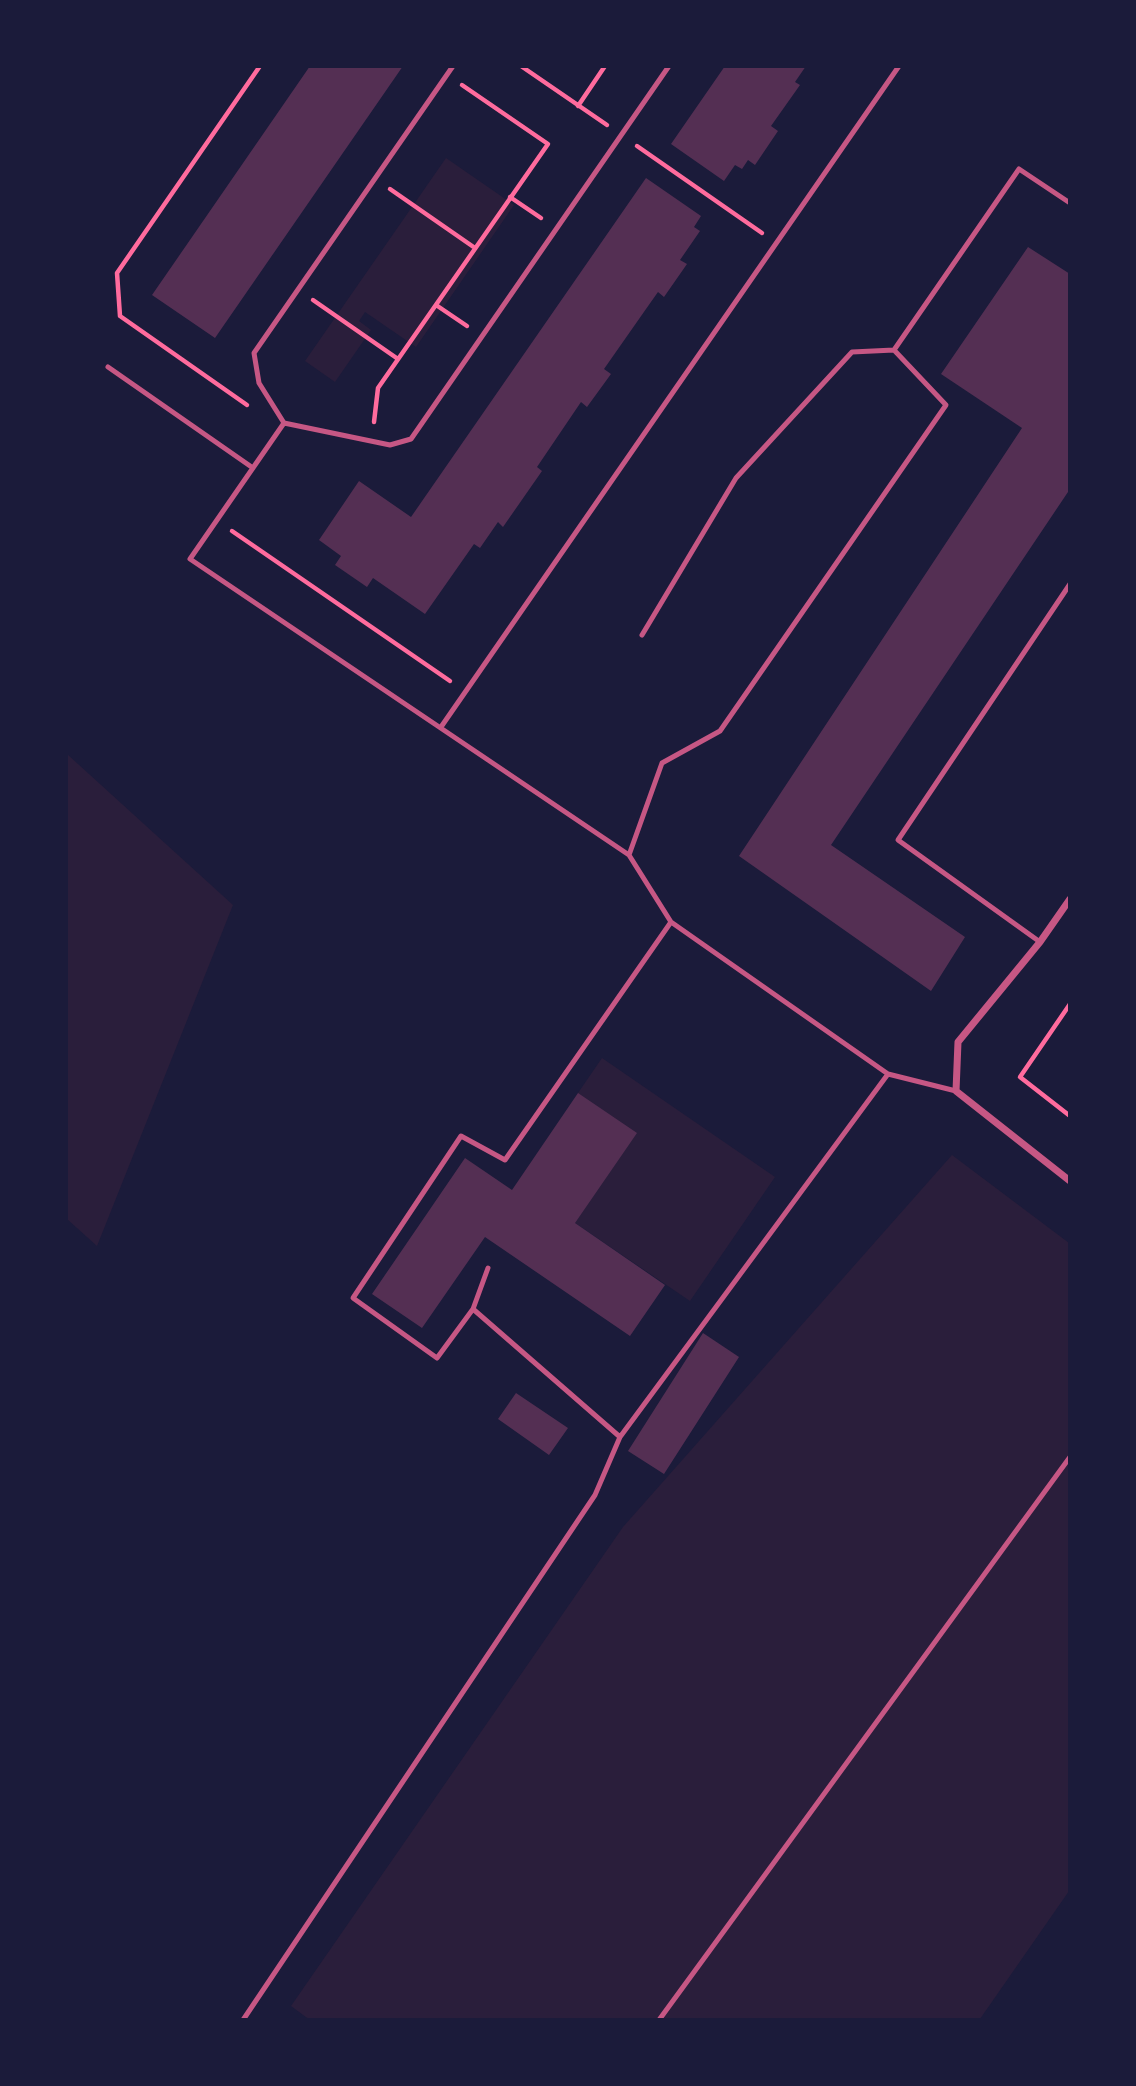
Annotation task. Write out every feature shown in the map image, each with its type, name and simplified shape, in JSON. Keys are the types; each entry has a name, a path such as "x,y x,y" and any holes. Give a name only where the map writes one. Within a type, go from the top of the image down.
{"street":[{"path":"1069,900 1040,942 958,1042 956,1091 1069,1181"}],"lane":[{"path":"453,66 254,353 258,383 284,423 390,445 411,439 669,66"},
{"path":"441,727 899,66"},
{"path":"894,350 1019,169 1069,203"},
{"path":"629,855 662,763 720,732 946,405 894,350 852,352 736,478 642,635"},
{"path":"108,367 253,468"},
{"path":"284,423 190,559 629,855 671,922 888,1074 956,1091"},
{"path":"1040,942 898,840 1069,584"},
{"path":"488,1268 473,1309 438,1358 353,1298 461,1136 505,1160 671,922"},
{"path":"243,2020 595,1495 620,1437 888,1074"},
{"path":"473,1309 620,1437"},
{"path":"659,2020 1069,1457"}],"path":[{"path":"248,406 120,316 117,274 260,66"},
{"path":"521,66 762,233"},
{"path":"578,106 605,66"},
{"path":"372,441 378,388 548,144 447,74"},
{"path":"375,178 475,248"},
{"path":"510,197 557,229"},
{"path":"298,289 398,359"},
{"path":"436,305 482,336"},
{"path":"217,520 451,682 458,671"},
{"path":"1069,1004 1020,1077 1069,1116"}],"shaded area":[{"path":"446,158 514,205 416,347 365,312 359,321 371,330 335,382 305,361"},
{"path":"67,754 233,905 97,1246 67,1219"},
{"path":"602,1058 775,1177 690,1301 575,1223 578,1093"},
{"path":"952,1155 1069,1243 1069,1891 980,2019 310,2020 291,2006 623,1527"}],"building":[{"path":"310,66 403,66 215,338 152,295"},
{"path":"725,66 806,66 795,82 800,85 771,126 778,131 755,165 748,160 742,169 735,165 724,181 671,144"},
{"path":"646,178 701,216 694,227 700,231 680,260 687,264 664,297 658,292 604,369 611,374 587,407 581,402 537,467 542,471 503,527 498,522 480,548 474,544 425,614 373,578 367,587 335,565 341,556 319,540 359,481 411,517"},
{"path":"1028,247 1070,274 1070,489 831,845 965,937 931,991 739,856 1022,428 941,374"},
{"path":"578,1093 637,1133 575,1223 665,1285 630,1336 485,1237 422,1328 372,1294 465,1158 512,1190"},
{"path":"703,1333 739,1357 664,1474 628,1451"},
{"path":"516,1393 568,1428 549,1455 498,1419"}]}
